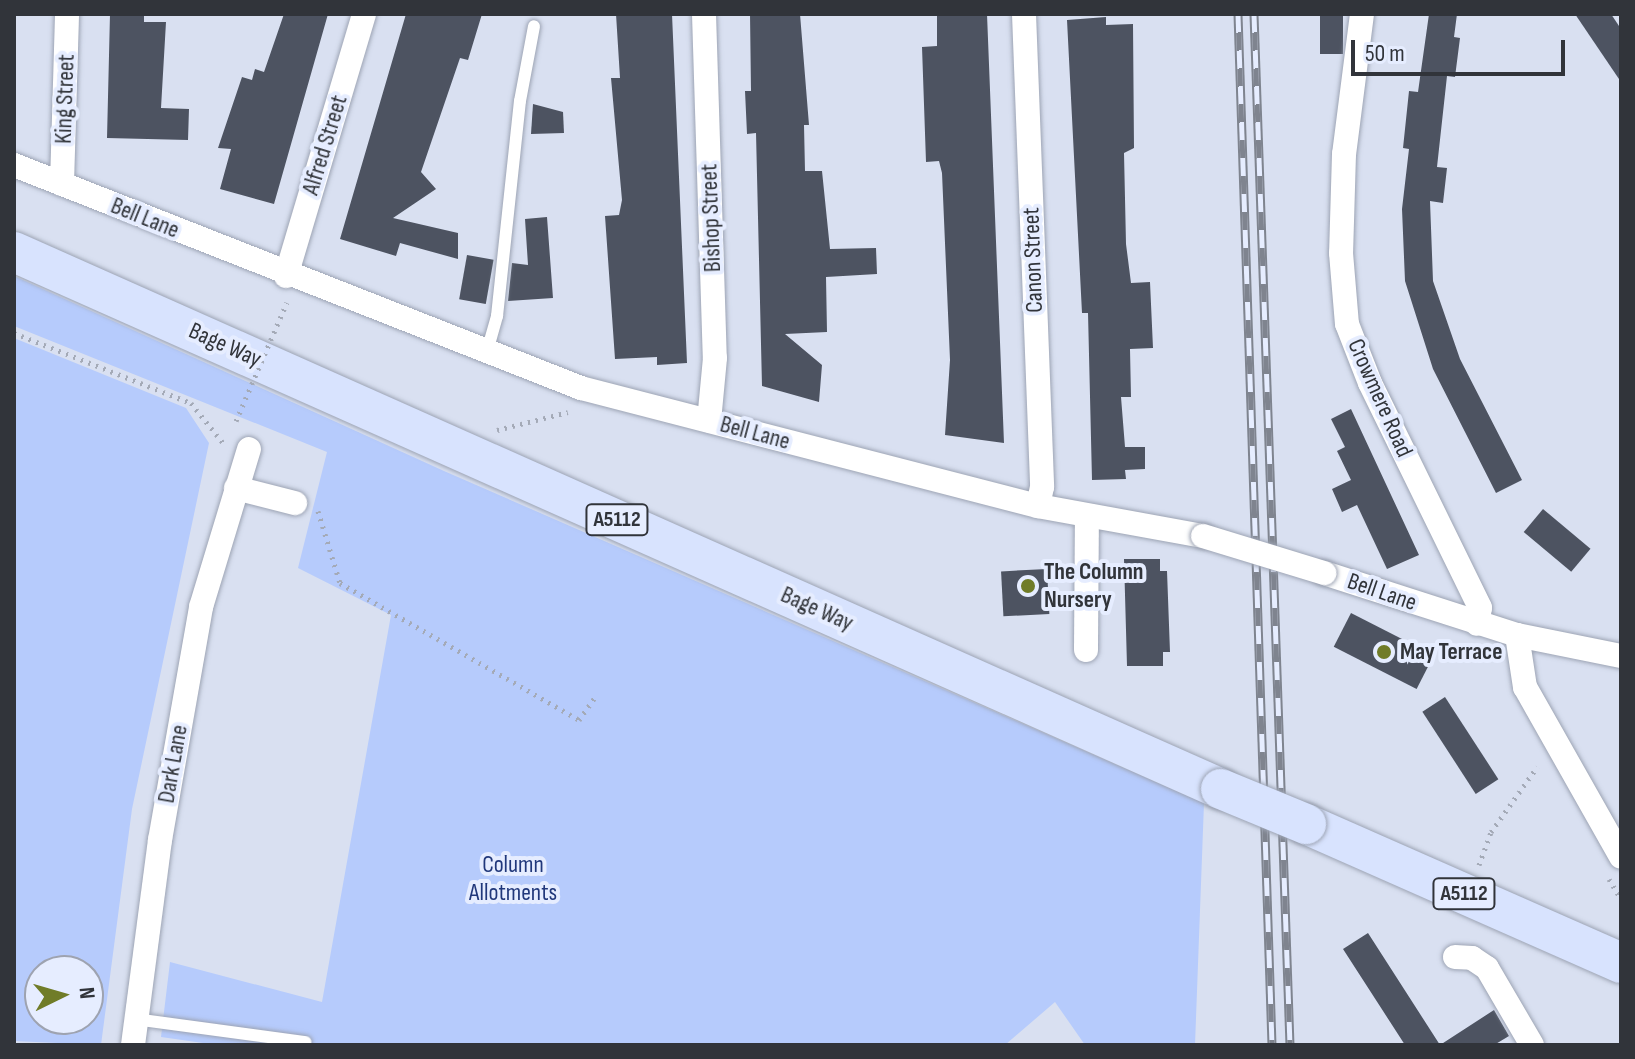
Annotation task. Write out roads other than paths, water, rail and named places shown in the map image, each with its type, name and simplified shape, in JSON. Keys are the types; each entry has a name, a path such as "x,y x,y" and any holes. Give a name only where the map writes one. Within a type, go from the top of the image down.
{"main road":[{"name":"Bage Way","path":"14,252 1221,789 1621,963"}],"street":[{"name":"King Street","path":"62,184 67,14"},
{"name":"Alfred Street","path":"286,276 364,14"},
{"name":"Bishop Street","path":"704,14 715,358 709,421"},
{"name":"Canon Street","path":"1024,14 1042,487 1038,506"},
{"name":"Crowmere Road","path":"1362,14 1344,154 1341,253 1347,324 1370,383 1480,608 1477,624"},
{"name":"Bell Lane","path":"14,165 486,355 581,388 1038,506 1203,536 1477,624 1621,656"},
{"name":"Dark Lane","path":"133,1045 132,1019 201,607 242,468 295,503"},
{"path":"1086,650 1087,517"},
{"path":"1517,635 1525,687 1621,857"},
{"path":"1455,957 1472,958 1487,968 1532,1045"}],"lane":[{"path":"486,355 499,302 520,101 534,26"},
{"path":"132,1019 305,1042"}],"railway":[{"path":"1238,14 1272,1045"},
{"path":"1254,14 1290,1045"}],"place":[{"name":"The Column Nursery","path":"1028,586"},
{"name":"May Terrace","path":"1384,652"}],"park label":[{"name":"Column Allotments","path":"513,879"}]}
